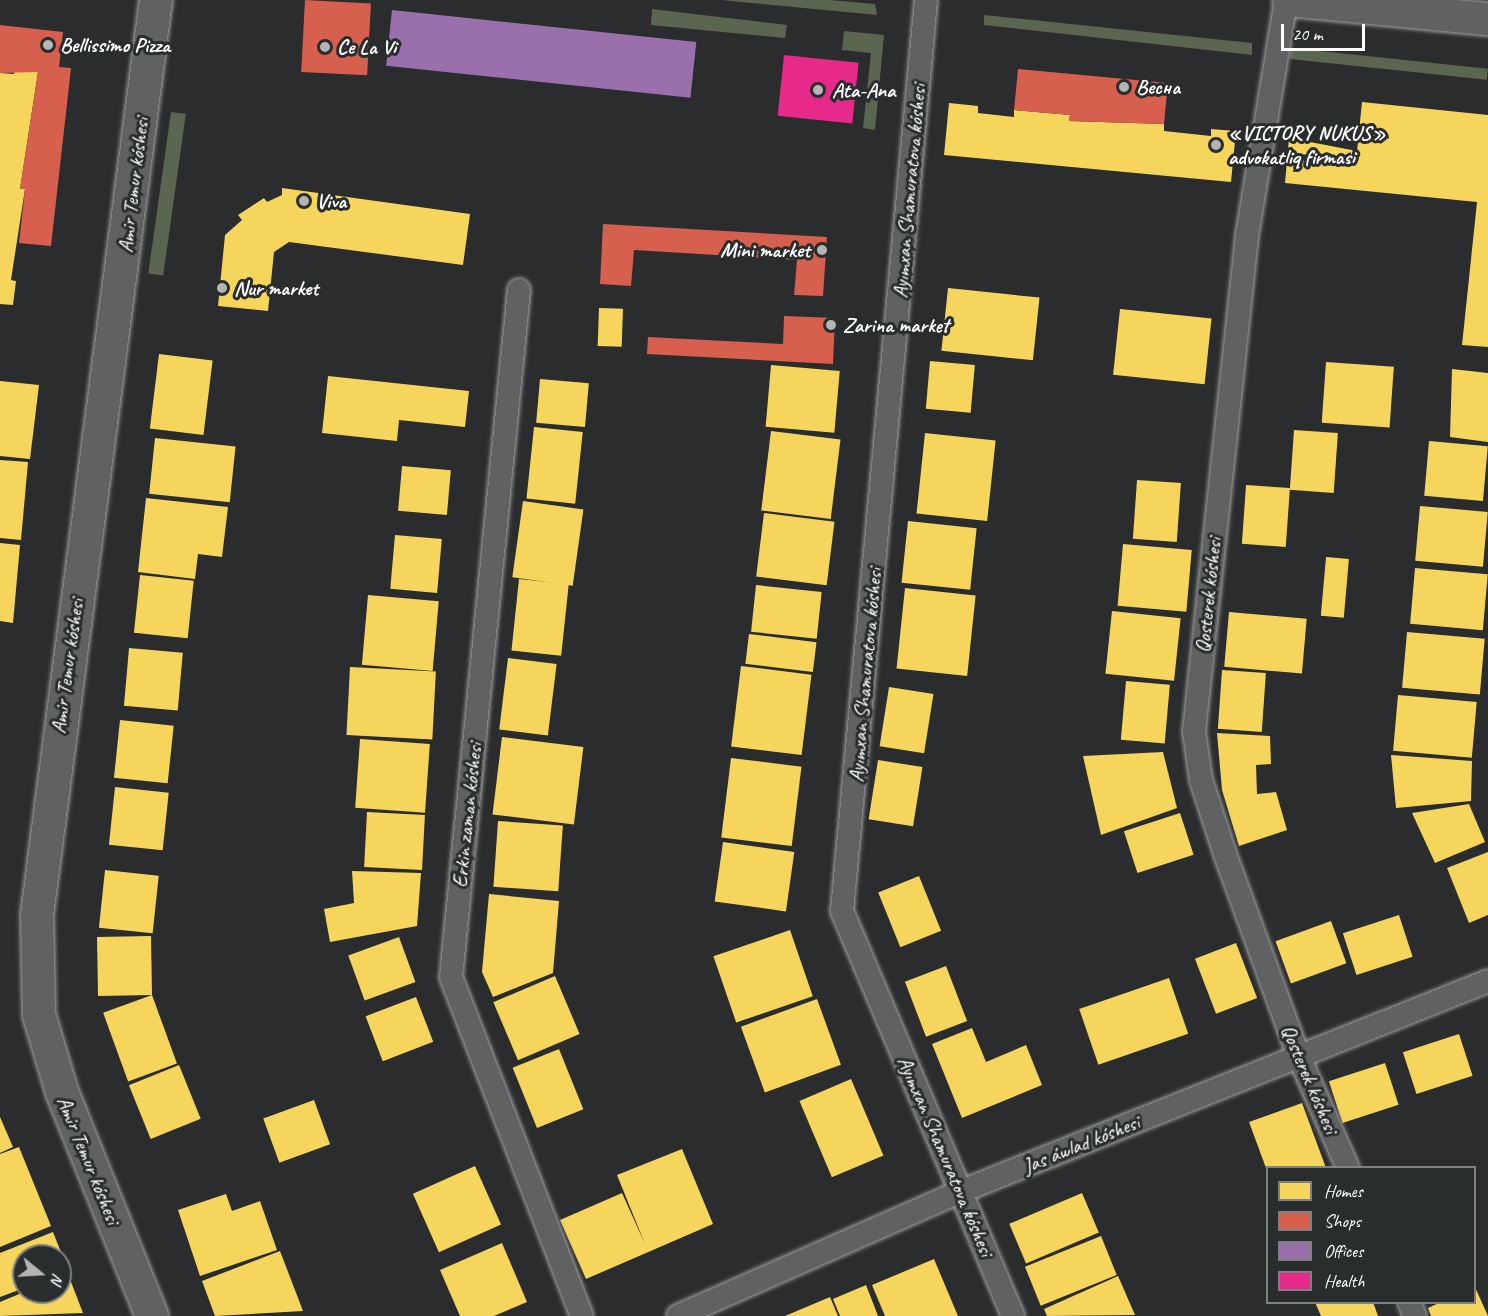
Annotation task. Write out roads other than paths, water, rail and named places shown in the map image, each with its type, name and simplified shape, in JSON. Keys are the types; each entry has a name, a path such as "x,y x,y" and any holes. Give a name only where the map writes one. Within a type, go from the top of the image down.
{"street":[{"name":"Amir Temur kóshesi","path":"152,1316 62,1092 39,1015 37,915 156,0"},
{"name":"Ayımxan Shamuratova kóshesi","path":"926,0 842,911 1013,1316"},
{"path":"1287,0 1488,19"},
{"name":"Qosterek kóshesi","path":"1287,0 1247,236 1194,731 1201,780 1299,1057 1348,1166"},
{"name":"Erkin zaman kóshesi","path":"519,291 451,977 582,1316"},
{"name":"Jas áwlad kóshesi","path":"678,1316 962,1191 1488,981"}],"place":[{"name":"Bellissimo Pizza","path":"48,45"},
{"name":"Ce La Vi","path":"325,47"},
{"name":"Весна","path":"1124,87"},
{"name":"Ata-Ana","path":"818,90"},
{"name":"«VICTORY NUKUS» advokatliq firmasi","path":"1216,145"},
{"name":"Viva","path":"304,201"},
{"name":"Mini market","path":"822,250"},
{"name":"Nur market","path":"222,288"},
{"name":"Zarina market","path":"831,325"}]}
